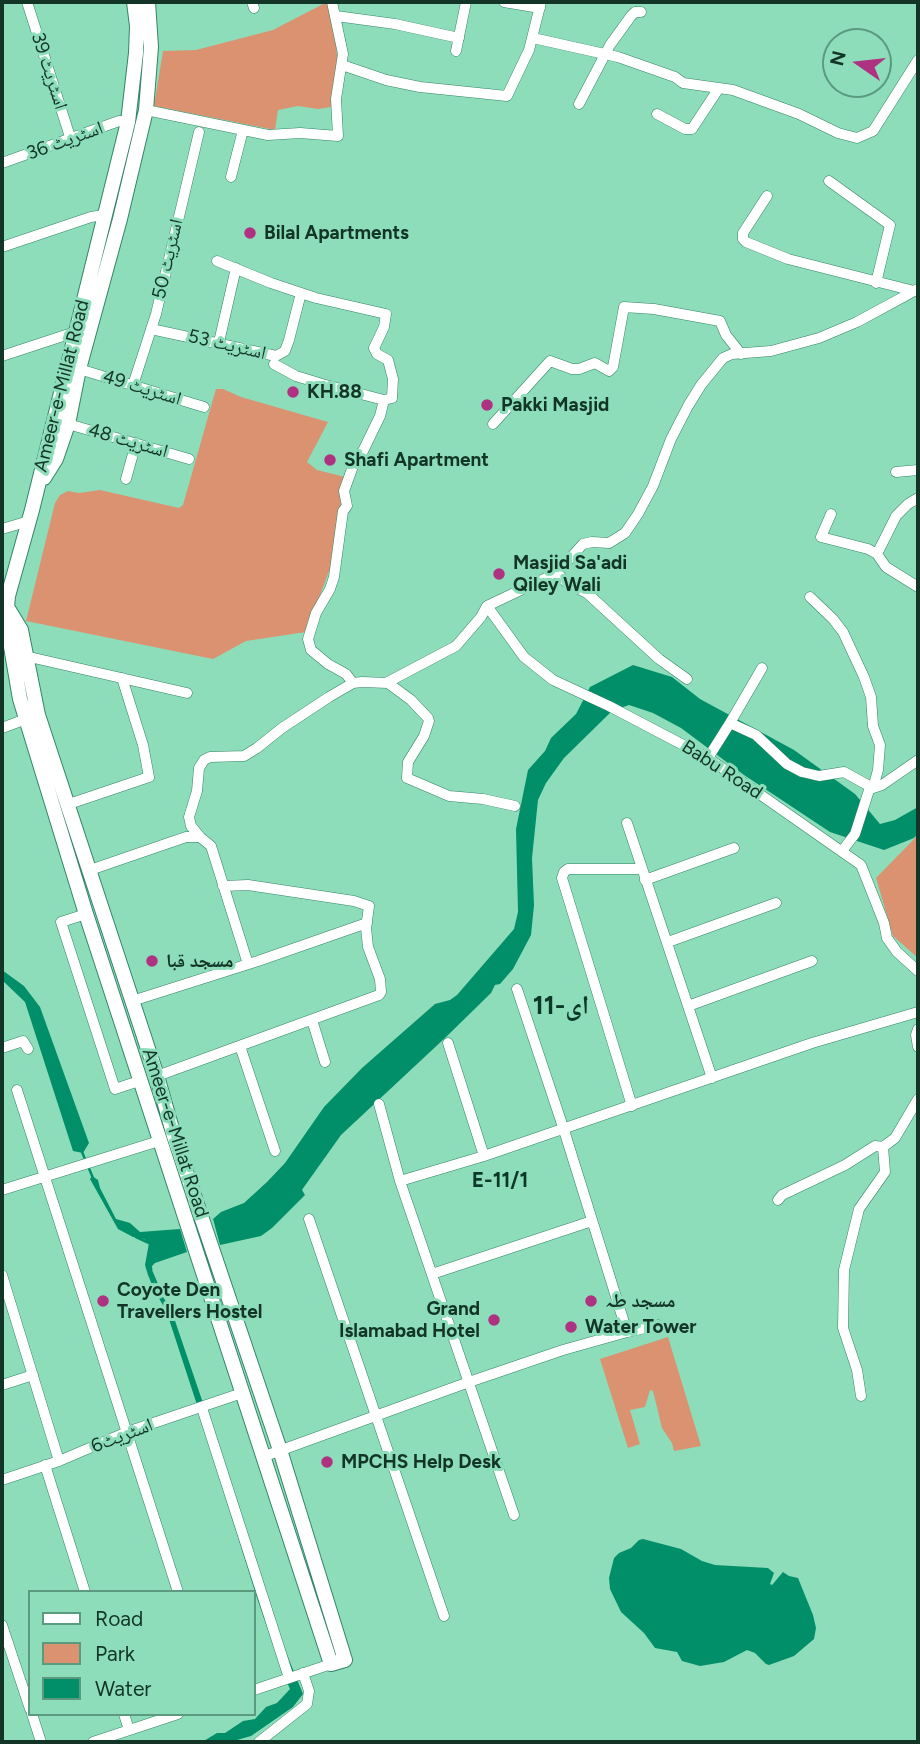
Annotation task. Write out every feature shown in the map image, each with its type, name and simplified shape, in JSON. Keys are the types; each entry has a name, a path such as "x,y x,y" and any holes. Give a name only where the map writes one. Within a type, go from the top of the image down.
{"main road":[{"name":"Ameer-e-Millat Road","path":"38,485 128,122 136,53 134,2"},
{"name":"Ameer-e-Millat Road","path":"38,485 55,459 68,424 79,369 120,219 146,110 151,47 148,2"},
{"path":"104,215 120,219"},
{"path":"32,717 13,668 5,601 38,485"},
{"name":"Ameer-e-Millat Road","path":"5,601 21,630 32,717 86,914 139,1081 167,1138 280,1450 345,1660 331,1664 265,1456 242,1393 167,1138 157,1076 68,804 32,717"},
{"path":"86,914 102,909"}],"street":[{"name":"اسٹریٹ 39","path":"27,2 71,139"},
{"path":"146,110 268,135 300,133 338,136 336,99 343,54 332,2"},
{"path":"457,51 466,2"},
{"path":"342,65 386,80 419,87 507,96 533,38 541,5 504,2"},
{"path":"579,104 605,54 631,16 635,12 641,12"},
{"path":"336,16 395,24 459,38"},
{"path":"533,38 618,57 664,73 683,83 733,90 799,114 838,133 857,138 873,131 918,60"},
{"path":"657,114 692,130 719,88"},
{"name":"اسٹریٹ 36","path":"2,163 119,121 128,122"},
{"path":"232,177 243,130"},
{"name":"اسٹریٹ 50","path":"133,385 151,328 199,132"},
{"path":"829,181 890,225 876,283"},
{"path":"767,196 743,233 746,242 788,259 876,283 916,290"},
{"path":"2,247 104,215"},
{"path":"217,261 301,293 386,313 384,327 374,348 377,354 388,360 392,373 392,398 384,400 321,384 296,376 274,364"},
{"path":"219,342 236,268"},
{"path":"248,964 211,846 191,826 188,817 204,760 210,757 244,756 282,728 353,683 386,682 456,646 487,606 556,572 583,544 609,542 625,533 644,503 675,432 701,385 723,358 771,351 819,338 857,322 916,290"},
{"name":"اسٹریٹ 53","path":"151,328 281,355 289,340 301,293"},
{"path":"493,424 550,361 572,369 595,363 609,371 613,367 624,307 654,309 720,321 726,335 741,354"},
{"path":"2,356 75,332"},
{"name":"اسٹریٹ 49","path":"79,369 204,407"},
{"path":"353,683 346,674 311,650 308,639 316,613 329,592 334,577 343,512 347,506 344,491 356,458 363,451 380,416 384,400"},
{"name":"اسٹریٹ 48","path":"68,424 189,458"},
{"path":"126,479 136,443"},
{"path":"896,472 918,470"},
{"path":"877,554 896,516 918,498"},
{"path":"831,514 821,537 868,549 877,554 886,567 918,587"},
{"path":"2,529 29,522"},
{"path":"556,572 567,583 587,593 659,659 687,679"},
{"path":"810,597 843,632 871,697 873,726 880,745 878,770 855,834 842,851"},
{"name":"Babu Road","path":"487,606 524,657 553,680 610,706 708,758 861,866 887,938 897,952 918,971"},
{"path":"25,656 187,693"},
{"path":"708,758 762,668"},
{"path":"68,804 149,777 144,745 122,678"},
{"path":"386,682 411,700 429,721 424,737 408,762 407,778 449,796 483,799 515,806"},
{"path":"2,727 32,717"},
{"path":"727,726 756,735 787,764 802,772 819,776 844,772 871,788 882,785 918,760"},
{"path":"627,823 712,1078"},
{"path":"90,870 186,837 200,837"},
{"path":"645,880 734,848"},
{"path":"632,1106 562,878 568,869 641,869"},
{"path":"157,1076 379,995 381,992 380,979 368,947 369,906 354,901 248,885 223,886"},
{"path":"667,942 776,903"},
{"path":"86,914 61,922 115,1089 139,1081"},
{"path":"132,1001 367,923"},
{"path":"688,1006 812,961"},
{"path":"517,989 627,1332"},
{"path":"400,1181 484,1156 824,1039 918,1012"},
{"path":"312,1020 325,1062"},
{"path":"918,1028 918,1047"},
{"path":"2,1048 23,1041 28,1049"},
{"path":"448,1043 484,1156"},
{"path":"240,1046 275,1151"},
{"path":"17,1090 177,1590"},
{"path":"778,1200 782,1195 845,1165 875,1146 883,1147 895,1138 918,1099"},
{"path":"379,1104 400,1181 514,1515"},
{"path":"2,1190 167,1138"},
{"path":"861,1396 857,1370 842,1328 844,1270 859,1209 885,1172 883,1147"},
{"path":"309,1219 444,1616"},
{"path":"432,1274 592,1221"},
{"path":"2,1275 60,1461"},
{"path":"265,1456 563,1350 658,1325"},
{"path":"2,1385 33,1375"},
{"name":"اسٹریٹ6","path":"2,1479 60,1461 127,1432 242,1393"},
{"path":"202,1408 289,1678"},
{"path":"45,1465 84,1590"},
{"path":"2,1625 28,1703"},
{"path":"256,1689 331,1664"},
{"path":"259,1742 307,1704 309,1691 303,1673"},
{"path":"33,1716 41,1742"},
{"path":"125,1716 129,1730"},
{"path":"93,1742 172,1716"}],"green space":[{"path":"327,2 332,2 339,77 331,107 318,109 298,106 278,110 275,130 154,106 163,51 196,50 273,30"},
{"path":"216,389 328,422 307,462 317,470 345,477 331,566 306,632 246,641 213,659 26,621 55,503 60,495 68,491 79,493 100,490 179,508 183,505"},
{"path":"918,835 918,958 893,936 876,878"},
{"path":"668,1337 701,1446 674,1451 662,1428 653,1391 650,1390 645,1407 630,1410 640,1444 628,1448 600,1359"}],"water":[{"path":"633,665 672,677 700,699 794,750 855,794 880,824 895,820 918,807 918,834 884,850 830,832 744,775 681,728 653,713 629,705 612,711 564,758 546,783 538,800 532,858 534,905 531,935 513,969 446,1037 341,1135 302,1190 305,1195 272,1228 261,1236 220,1245 213,1219 221,1212 244,1203 267,1182 285,1163 324,1107 362,1068 435,1004 457,995 514,929 518,912 516,829 528,770 545,751 551,738 576,714 590,687"},
{"path":"2,970 24,986 40,1007 89,1143 83,1153 73,1151 25,1002 2,980"},
{"path":"92,1176 98,1180 116,1219 130,1223 140,1232 180,1229 187,1252 155,1263 152,1266 153,1276 155,1285 171,1309 204,1406 198,1408 166,1310 148,1275 145,1265 149,1243 118,1229 90,1179"},
{"path":"202,1408 261,1591 303,1694 293,1707 251,1736 230,1742 202,1742 217,1733 225,1733 243,1721 255,1719 266,1707 277,1703 290,1689 257,1598 201,1419"},
{"path":"643,1539 681,1549 715,1565 768,1568 774,1573 770,1584 772,1585 783,1572 798,1578 813,1615 816,1628 814,1639 794,1656 769,1665 747,1650 724,1662 700,1666 682,1661 677,1652 655,1648 644,1633 621,1612 610,1589 609,1578 614,1558"}],"waterway":[{"path":"82,1152 93,1178"},
{"path":"136,1237 149,1243"},
{"path":"152,1273 160,1292"}],"place":[{"name":"Bilal Apartments","path":"250,233"},
{"name":"KH.88","path":"293,392"},
{"name":"Pakki Masjid","path":"487,405"},
{"name":"Shafi Apartment","path":"330,460"},
{"name":"Masjid Sa'adi Qiley Wali","path":"499,574"},
{"name":"مسجد قبا","path":"152,961"},
{"name":"Coyote Den Travellers Hostel","path":"103,1301"},
{"name":"مسجد طہ","path":"591,1301"},
{"name":"Grand Islamabad Hotel","path":"494,1320"},
{"name":"Water Tower","path":"571,1327"},
{"name":"MPCHS Help Desk","path":"327,1462"}],"district":[{"name":"ای-11","path":"561,1006"},
{"name":"E-11/1","path":"500,1181"}]}
